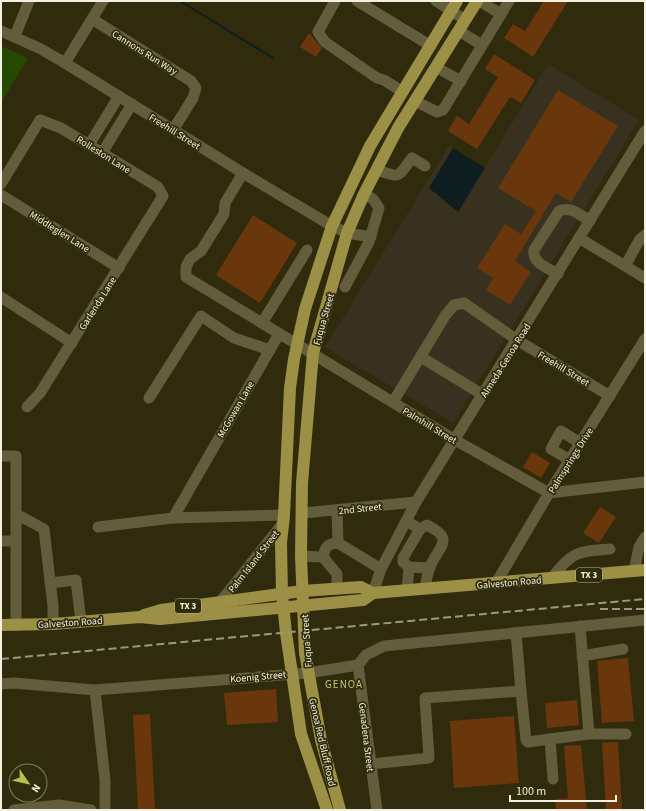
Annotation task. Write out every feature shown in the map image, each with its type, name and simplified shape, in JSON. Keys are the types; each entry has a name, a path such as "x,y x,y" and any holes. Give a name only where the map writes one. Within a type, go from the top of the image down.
{"main road":[{"name":"Fuqua Street","path":"308,673 302,591 302,483 313,353 347,233 364,194 398,128 478,1"},
{"name":"Fuqua Street","path":"291,673 282,594 281,543 284,518 290,388 297,344 306,309 332,226 370,146 387,120 454,6"},
{"name":"Galveston Road","path":"1,625 53,624 140,617 160,619 304,607 363,600 373,593 640,570"},
{"name":"Galveston Road","path":"140,617 161,610 302,591 361,587 373,593"},
{"name":"Genoa Red Bluff Road","path":"291,673 301,734 327,810"},
{"name":"Genoa Red Bluff Road","path":"308,673 321,740 340,810"}],"street":[{"path":"15,36 29,1"},
{"path":"65,63 103,1"},
{"path":"335,1 318,32 325,42 377,78 384,80 403,92"},
{"path":"357,1 431,46"},
{"path":"436,1 454,6 465,20"},
{"path":"478,1 501,14"},
{"path":"415,101 437,112 443,110 509,1"},
{"name":"Cannons Run Way","path":"92,19 191,81 196,88 193,98 173,130"},
{"name":"Freehill Street","path":"1,31 15,36 65,63 243,174 332,226 347,233 371,237"},
{"path":"459,31 482,45"},
{"path":"436,67 461,81"},
{"path":"88,145 119,96"},
{"path":"102,153 132,104"},
{"name":"Rolleston Lane","path":"1,184 40,120 61,128 158,187 163,196"},
{"path":"387,120 398,128"},
{"name":"Almeda-Genoa Road","path":"373,593 381,569 416,502 644,135"},
{"path":"377,170 392,175 399,175 404,171 412,158 425,166"},
{"path":"243,174 225,202 224,214 201,251 190,258 186,267 186,277 313,353"},
{"path":"345,287 369,242 379,208 373,199 364,194"},
{"name":"Middleglen Lane","path":"1,195 118,268"},
{"name":"Garlenda Lane","path":"27,407 40,393 163,196"},
{"path":"558,274 535,260 533,255 534,250 559,211 565,208 590,221"},
{"path":"625,266 640,239 645,235"},
{"path":"580,238 645,278"},
{"path":"262,323 307,250"},
{"path":"1,298 72,343"},
{"name":"Freehill Street","path":"393,402 445,316 454,305 464,303 517,340 610,396"},
{"path":"149,398 201,316 234,338 270,350"},
{"name":"McGowan Lane","path":"173,518 279,334"},
{"name":"Palmsprings Drive","path":"496,583 549,493 645,339"},
{"name":"Palmhill Street","path":"313,353 455,440 549,493"},
{"path":"421,357 483,395"},
{"path":"570,460 551,449 561,431 580,443"},
{"path":"1,456 16,456 16,625"},
{"path":"549,493 645,482"},
{"name":"2nd Street","path":"303,513 416,502"},
{"path":"337,510 338,543"},
{"path":"16,514 44,529 53,624"},
{"path":"98,527 173,518 284,518"},
{"name":"Palm Island Street","path":"221,601 284,518"},
{"path":"406,521 420,529"},
{"path":"425,589 430,568 442,546 443,540 440,532 427,525 420,529 405,555 403,562 408,567 430,568"},
{"path":"640,570 639,547 645,537"},
{"path":"1,540 16,541"},
{"path":"323,557 325,548 331,543 338,543 381,569"},
{"path":"392,548 405,555"},
{"path":"552,578 562,564 574,554 610,549"},
{"path":"301,556 323,557 337,574 337,589"},
{"path":"407,590 408,567"},
{"path":"50,583 76,580 81,622"},
{"path":"358,665 366,655 384,646 645,620"},
{"path":"580,626 590,734"},
{"path":"516,633 526,740 528,742 590,734 626,734"},
{"path":"582,656 623,649"},
{"name":"Koenig Street","path":"1,684 14,683 95,690 291,673 308,673 358,665"},
{"name":"Genadena Street","path":"358,665 377,810"},
{"path":"95,690 105,780 105,810"},
{"path":"371,764 429,758 426,698 521,691"},
{"path":"550,739 553,779"},
{"path":"14,810 59,805 91,810"}],"shaded area":[{"path":"548,64 639,120 453,423 325,347 449,146 453,148 429,188 458,212"},
{"path":"453,148 485,168 458,212 429,188"}],"green space":[{"path":"1,46 28,58 1,103"}],"building":[{"path":"544,1 568,1 533,57 504,38 513,24 525,31"},
{"path":"309,33 322,48 316,57 300,47"},
{"path":"494,54 535,80 521,103 510,97 477,149 448,131 457,116 469,124 498,77 485,69"},
{"path":"558,90 618,126 571,202 556,193 515,261 531,272 510,305 486,290 493,278 477,268 505,224 521,234 536,211 498,188"},
{"path":"253,215 297,243 260,303 216,275"},
{"path":"532,452 550,463 541,478 523,467"},
{"path":"600,507 616,517 599,543 583,533"},
{"path":"628,658 634,721 602,723 597,661"},
{"path":"276,689 278,722 227,725 224,693"},
{"path":"577,700 579,725 547,728 545,703"},
{"path":"150,714 155,810 138,810 133,715"},
{"path":"514,716 519,783 454,788 450,721"},
{"path":"618,742 622,810 606,810 602,743"},
{"path":"581,745 587,810 556,810 555,799 568,798 564,746"}],"waterway":[{"path":"180,1 273,58"}],"railway":[{"path":"1,659 645,599"},
{"path":"600,609 645,609"}],"district":[{"name":"GENOA","path":"344,684"}]}
